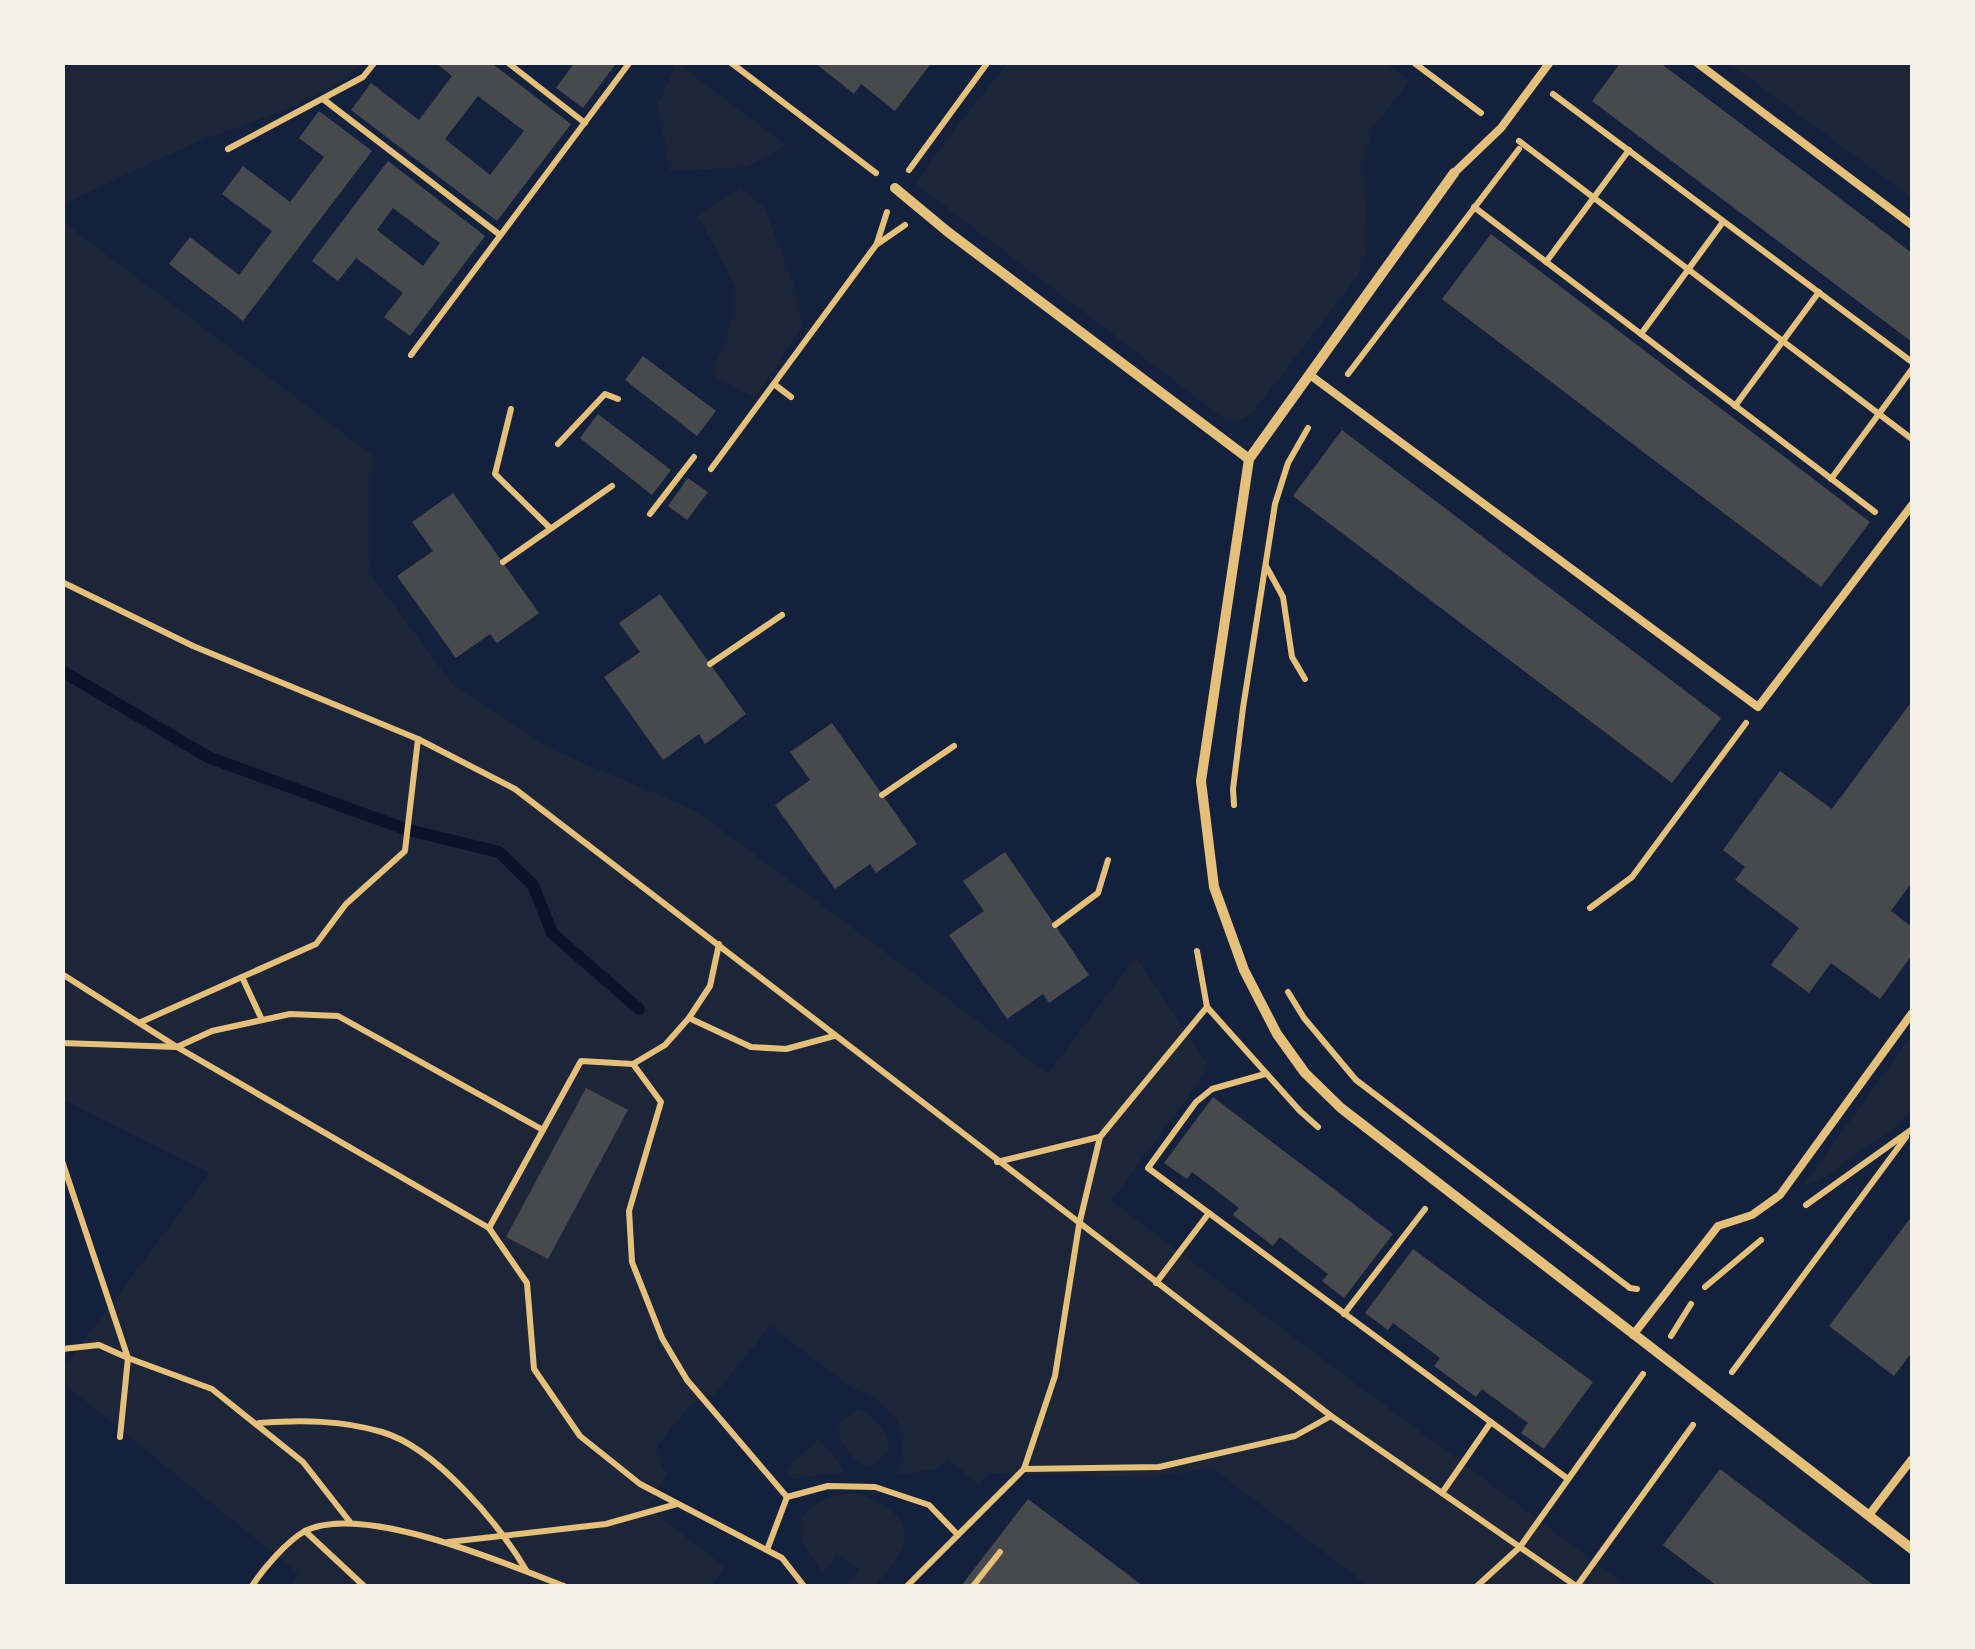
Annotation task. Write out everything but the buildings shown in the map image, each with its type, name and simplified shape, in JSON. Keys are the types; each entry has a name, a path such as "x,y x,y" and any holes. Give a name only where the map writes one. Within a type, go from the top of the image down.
{"street":[{"path":"1454,173 1249,459 1202,781 1214,887 1244,970 1278,1034 1296,1060 1341,1108 1912,1549"},
{"path":"895,188 1249,459"}],"lane":[{"path":"1454,173 1501,128 1550,62"},
{"path":"1696,62 1912,224"},
{"path":"1310,375 1758,707 1912,506"},
{"path":"1632,1335 1718,1226 1752,1216 1780,1195 1912,1013"},
{"path":"1868,1516 1912,1459"}],"path":[{"path":"228,149 363,78 374,62"},
{"path":"508,62 585,123"},
{"path":"410,355 630,62"},
{"path":"730,62 876,172"},
{"path":"895,188 988,62"},
{"path":"1413,62 1912,440"},
{"path":"1536,82 1912,366 1831,479"},
{"path":"324,98 500,235"},
{"path":"1234,806 1232,789 1242,708 1275,504 1288,462 1309,425 1523,144"},
{"path":"1546,262 1628,150"},
{"path":"1474,207 1896,528"},
{"path":"710,469 876,245 923,212"},
{"path":"1640,334 1724,222"},
{"path":"1735,406 1819,292"},
{"path":"774,384 791,397"},
{"path":"558,444 605,394 618,399"},
{"path":"511,409 496,474 549,527"},
{"path":"650,514 694,457"},
{"path":"503,562 612,486"},
{"path":"1265,565 1283,596 1292,657 1305,680"},
{"path":"62,582 193,646 418,740 515,789 1331,1416 1576,1586 1693,1425"},
{"path":"710,664 782,615"},
{"path":"1590,908 1632,877 1758,707"},
{"path":"140,1023 316,944 346,904 406,851 418,740"},
{"path":"882,795 954,746"},
{"path":"1055,925 1098,894 1108,860"},
{"path":"489,1228 580,1061 634,1064 666,1045 710,986 719,944"},
{"path":"1197,951 1207,1007 1248,1050"},
{"path":"62,974 176,1046 489,1228 527,1283 534,1369 580,1436 640,1484 782,1558 804,1586"},
{"path":"242,977 262,1020"},
{"path":"1286,988 1304,1018 1356,1080 1630,1288 1648,1290 1685,1318"},
{"path":"907,1586 1024,1469 1055,1376 1079,1224 1100,1137 1207,1007"},
{"path":"62,1042 176,1046 212,1031 290,1014 338,1016 543,1130"},
{"path":"689,1018 750,1047 786,1050 835,1035"},
{"path":"634,1064 661,1102 629,1211 632,1262 662,1338 687,1380 787,1497"},
{"path":"1265,1074 1212,1089 1196,1102 1148,1168 1568,1480"},
{"path":"1732,1372 1912,1128"},
{"path":"997,1162 1100,1137"},
{"path":"62,1161 128,1358 120,1437"},
{"path":"1344,1314 1425,1209"},
{"path":"1156,1283 1209,1213"},
{"path":"62,1349 99,1345 212,1389 303,1462 350,1522"},
{"path":"1477,1586 1520,1547 1643,1374"},
{"path":"1024,1469 1159,1467 1295,1436 1331,1416"},
{"path":"258,1423 304,1420 387,1433 424,1456 462,1488 506,1536 528,1572"},
{"path":"1442,1493 1491,1422"},
{"path":"787,1497 828,1486 874,1487 929,1505 958,1535"},
{"path":"766,1550 787,1497"},
{"path":"446,1542 606,1524 679,1504"},
{"path":"252,1586 264,1567 305,1531 350,1522 446,1542 564,1586"},
{"path":"305,1531 364,1586"},
{"path":"973,1586 1000,1552"}],"shaded area":[{"path":"63,62 361,63 347,77 307,100 179,150 69,202 63,209"},
{"path":"1384,62 1410,81 1372,128 1363,161 1367,245 1357,277 1252,413 1238,421 1227,421 916,184 1008,63"},
{"path":"677,63 786,145 747,167 670,171 658,105"},
{"path":"1729,63 1912,63 1912,198"},
{"path":"740,187 765,209 799,301 801,327 755,398 712,375 733,317 735,286 698,216"},
{"path":"63,222 372,455 369,572 453,685 553,750 696,811 1048,1074 1136,957 1209,1068 1111,1201 1627,1586 1369,1586 1212,1468 1152,1477 990,1473 979,1485 947,1458 936,1470 898,1474 902,1432 892,1414 770,1326 715,1394 689,1406 658,1445 661,1466 667,1473 648,1508 725,1567 711,1586 290,1586 298,1573 63,1383 63,1368 210,1173 62,1099"},
{"path":"1912,1035 1912,1108 1903,1121 1820,1180 1803,1186"},
{"path":"858,1409 880,1426 888,1444 889,1451 869,1467 847,1450 837,1425"},
{"path":"818,1440 836,1458 843,1472 793,1479 787,1474 788,1467"},
{"path":"852,1493 890,1509 905,1535 901,1551 875,1586 846,1586 860,1569 837,1554 823,1572 804,1543 802,1520 808,1511 818,1503"}],"waterway":[{"path":"62,671 208,757 405,829 499,852 533,885 552,933 639,1009"}]}
